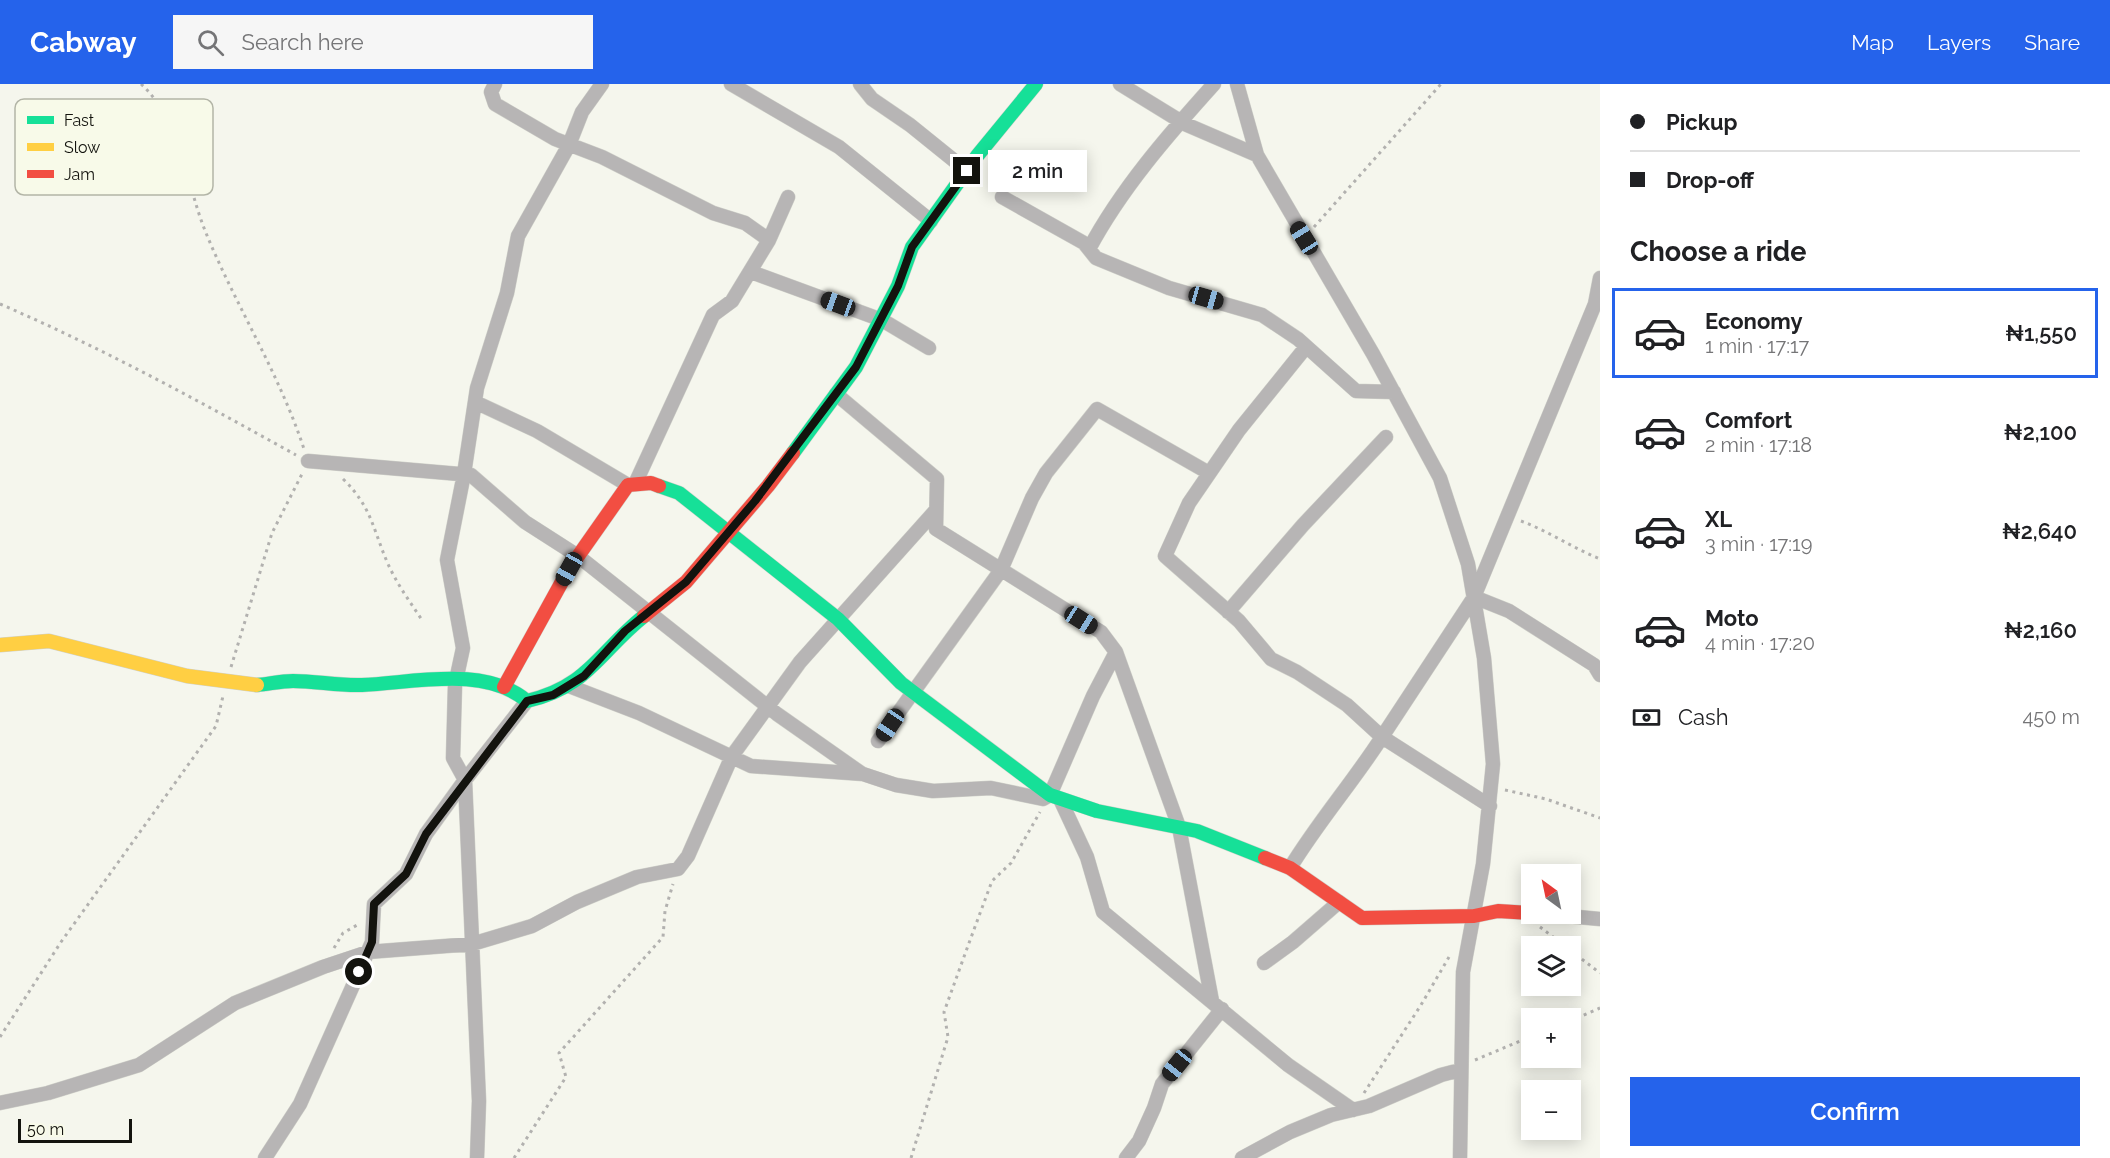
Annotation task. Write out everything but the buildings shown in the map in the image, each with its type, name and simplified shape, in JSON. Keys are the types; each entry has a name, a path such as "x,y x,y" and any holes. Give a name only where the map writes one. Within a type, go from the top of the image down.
{"street":[{"path":"495,84 491,92 495,104 568,145 602,157 713,213 745,223 769,240"},
{"path":"477,1158 479,1101 465,780 453,758 455,685 458,680 463,648 447,560 475,402 507,293 518,236 568,145 582,112 602,84"},
{"path":"731,84 839,147 932,221"},
{"path":"860,84 872,99 910,125 967,171"},
{"path":"265,1158 300,1104 368,952 372,942 374,904 406,874 426,834 527,701 553,695 584,676 625,631 686,582 768,486 856,367 882,320 912,247 967,171 1036,84"},
{"path":"1120,84 1180,122 1257,155"},
{"path":"1089,249 1102,224 1180,122 1214,84"},
{"path":"1238,84 1257,155 1394,392 1440,478 1468,564 1484,658 1493,764 1490,806 1474,916 1463,972 1460,1158"},
{"path":"504,687 578,556 631,484 713,315 732,301 751,272 769,240 788,197"},
{"path":"1002,197 1084,243 1096,258 1169,288 1262,315 1306,347 1356,391 1394,392"},
{"path":"751,272 882,320 929,348"},
{"path":"1290,868 1312,832 1357,777 1474,597 1595,304 1600,278"},
{"path":"1306,347 1239,430 1188,503 1165,556 1228,612 1271,659 1297,672 1347,705 1382,737 1490,806"},
{"path":"836,394 937,479 936,529 1101,632 1116,652 1179,827 1217,1005 1162,1084 1139,1141 1126,1158"},
{"path":"475,402 537,431 631,484 651,483 679,493 730,531 838,619 912,692 1055,797 1097,811 1197,831 1290,868 1362,918 1474,916 1498,911 1521,914"},
{"path":"879,741 912,692 1002,570 1032,498 1046,473 1097,409 1209,473"},
{"path":"1228,612 1303,525 1386,437"},
{"path":"308,461 329,465 471,475 525,522 578,556 769,708 863,774"},
{"path":"0,1103 48,1093 139,1065 235,1003 323,967 368,952 472,944 532,926 577,902 636,877 678,869 688,856 732,756 769,708 800,662 936,510"},
{"path":"1474,597 1509,611 1594,665 1600,675"},
{"path":"0,645 49,641 78,646 186,676 252,686 292,681 362,685 392,681 458,680 493,683 527,701"},
{"path":"1116,652 1093,696 1055,797 1087,856 1103,912 1288,1065 1353,1110"},
{"path":"569,686 639,713 751,766 863,774 896,784 933,791 991,788 1043,799 1055,797"},
{"path":"1264,963 1293,942 1339,902"},
{"path":"1581,918 1600,919"},
{"path":"1242,1158 1290,1132 1331,1115 1369,1106 1460,1069"}],"path":[{"path":"141,84 153,99"},
{"path":"1304,238 1441,84"},
{"path":"0,1037 61,942 216,726 226,683 272,533 308,461 292,415 205,231 194,195"},
{"path":"0,304 65,332 154,377 308,461"},
{"path":"329,465 358,493 377,529 387,564 422,620"},
{"path":"1507,516 1533,525 1567,545 1600,559"},
{"path":"1491,786 1546,799 1600,818"},
{"path":"910,1158 948,1037 944,1012 992,881 1011,863 1055,797"},
{"path":"514,1158 566,1077 559,1053 663,937 665,911 678,869"},
{"path":"323,967 343,933 373,916"},
{"path":"1539,924 1539,927 1552,936"},
{"path":"1353,1110 1449,957"},
{"path":"1581,958 1600,973"},
{"path":"1581,1016 1600,1008"},
{"path":"1460,1069 1521,1041"}],"traffic: fast":[{"path":"793,453 856,367 898,286 912,247 977,156 1036,84"},
{"path":"659,486 679,493 838,619 901,683 1050,795 1097,811 1197,831 1265,858"},
{"path":"257,685 284,681 353,685 448,679 470,680 490,683 510,690 527,701 548,695 579,677 644,616"}],"traffic: slow":[{"path":"0,645 49,641 187,676 257,685"}],"traffic: jam":[{"path":"644,616 686,582 768,486 793,453"},
{"path":"504,687 569,569 628,485 651,483 659,486"},
{"path":"1265,858 1290,868 1362,918 1474,916 1498,911 1521,912"}],"route":[{"path":"359,972 372,942 374,904 406,874 426,834 527,701 553,695 584,676 625,631 686,582 768,486 856,367 898,286 912,247 967,171"}]}
